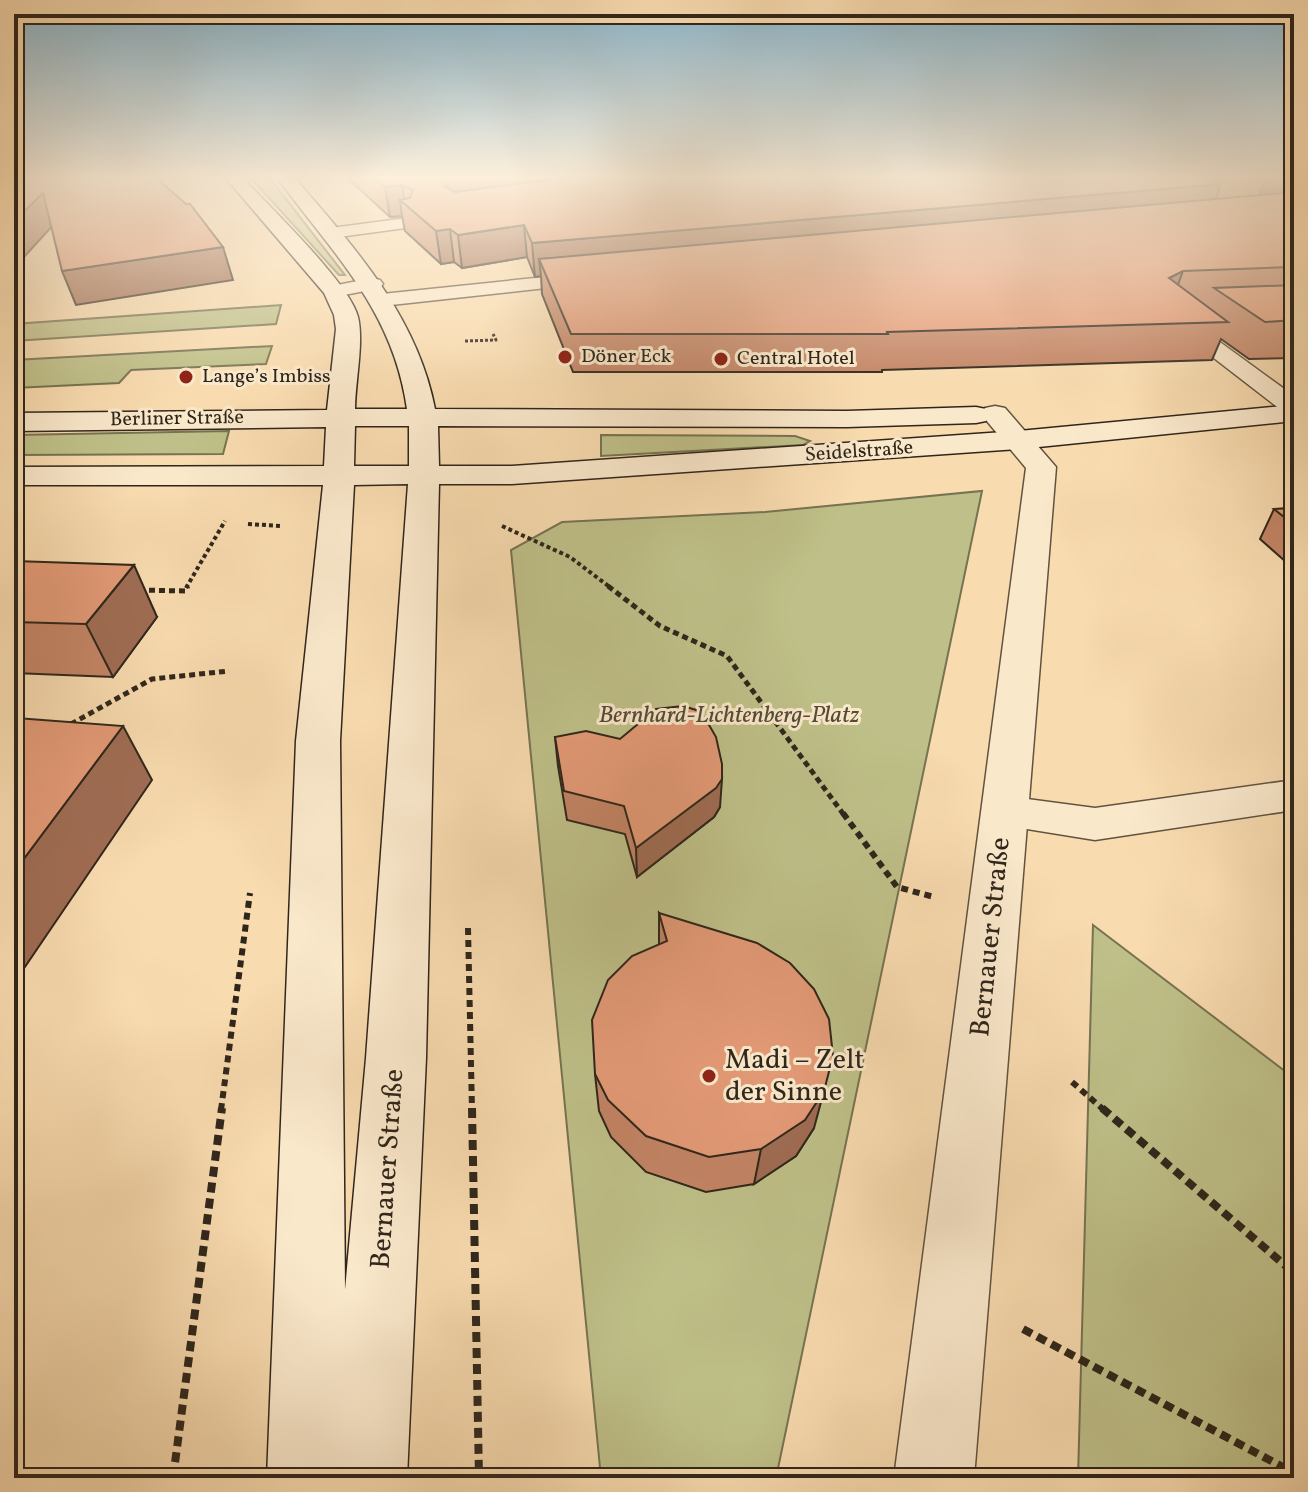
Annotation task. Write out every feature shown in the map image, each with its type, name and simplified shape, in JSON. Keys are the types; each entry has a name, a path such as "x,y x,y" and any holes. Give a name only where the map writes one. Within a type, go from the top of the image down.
{"main road":[{"path":"294,246 334,291 346,315 348,329 340,417 337,525 318,741 307,1478"},
{"name":"Bernauer Straße","path":"341,246 378,292 398,328 423,417 424,475 396,1058 367,1478"},
{"name":"Seidelstraße","path":"340,417 847,419 995,414 1294,412"},
{"name":"Seidelstraße","path":"339,475 512,475 1019,440 1294,412"},
{"name":"Bernauer Straße","path":"934,1478 1041,467 995,414"},
{"name":"Berliner Straße","path":"14,422 340,417"},
{"path":"14,476 339,475"}],"lane":[{"path":"334,291 378,292 610,276"},
{"path":"1201,314 1170,315 1294,412"},
{"path":"1004,812 1095,824 1294,795"}],"path":[{"path":"465,341 496,340 493,334"},
{"path":"126,590 185,591 226,520"},
{"path":"502,526 570,557 660,626 727,656 897,887"},
{"path":"63,729 152,679 229,671"},
{"path":"173,1478 251,887"},
{"path":"468,920 479,1478"},
{"path":"1072,1082 1294,1273"},
{"path":"1062,1351 1294,1473"}],"green space":[{"path":"312,246 322,246 345,275 339,275"},
{"path":"281,305 276,324 14,341 14,324"},
{"path":"272,346 266,364 131,370 119,383 14,388 14,360"},
{"path":"229,431 223,454 14,455 14,435"},
{"path":"601,435 795,436 810,441 803,445 601,456"},
{"name":"Bernhard-Lichtenberg-Platz","path":"982,491 776,1478 601,1478 511,550 562,522 765,512"},
{"path":"1093,925 1294,1078 1294,1478 1078,1478"}],"building":[{"path":"56,246 223,247 62,271"},
{"path":"690,246 1294,246 1294,267 1183,271 1169,278 1228,322 888,334 571,334 539,259"},
{"path":"1294,285 1294,320 1265,322 1214,288"},
{"path":"1294,508 1294,525 1274,509"},
{"path":"14,561 134,565 86,624 14,622"},
{"path":"683,706 696,710 705,718 716,737 722,779 716,788 636,848 624,806 564,791 555,737 586,731 620,739 656,709"},
{"path":"14,719 123,726 14,872"},
{"name":"Madi – Zelt der Sinne","path":"659,913 757,943 790,963 814,989 829,1019 833,1056 824,1091 805,1120 761,1149 709,1157 646,1136 608,1100 595,1074 592,1020 608,980 632,956 667,941"}],"place":[{"name":"Döner Eck","path":"565,357"},
{"name":"Central Hotel","path":"721,359"},
{"name":"Lange’s Imbiss","path":"186,377"},
{"name":"Madi – Zelt der Sinne","path":"709,1076"}]}
